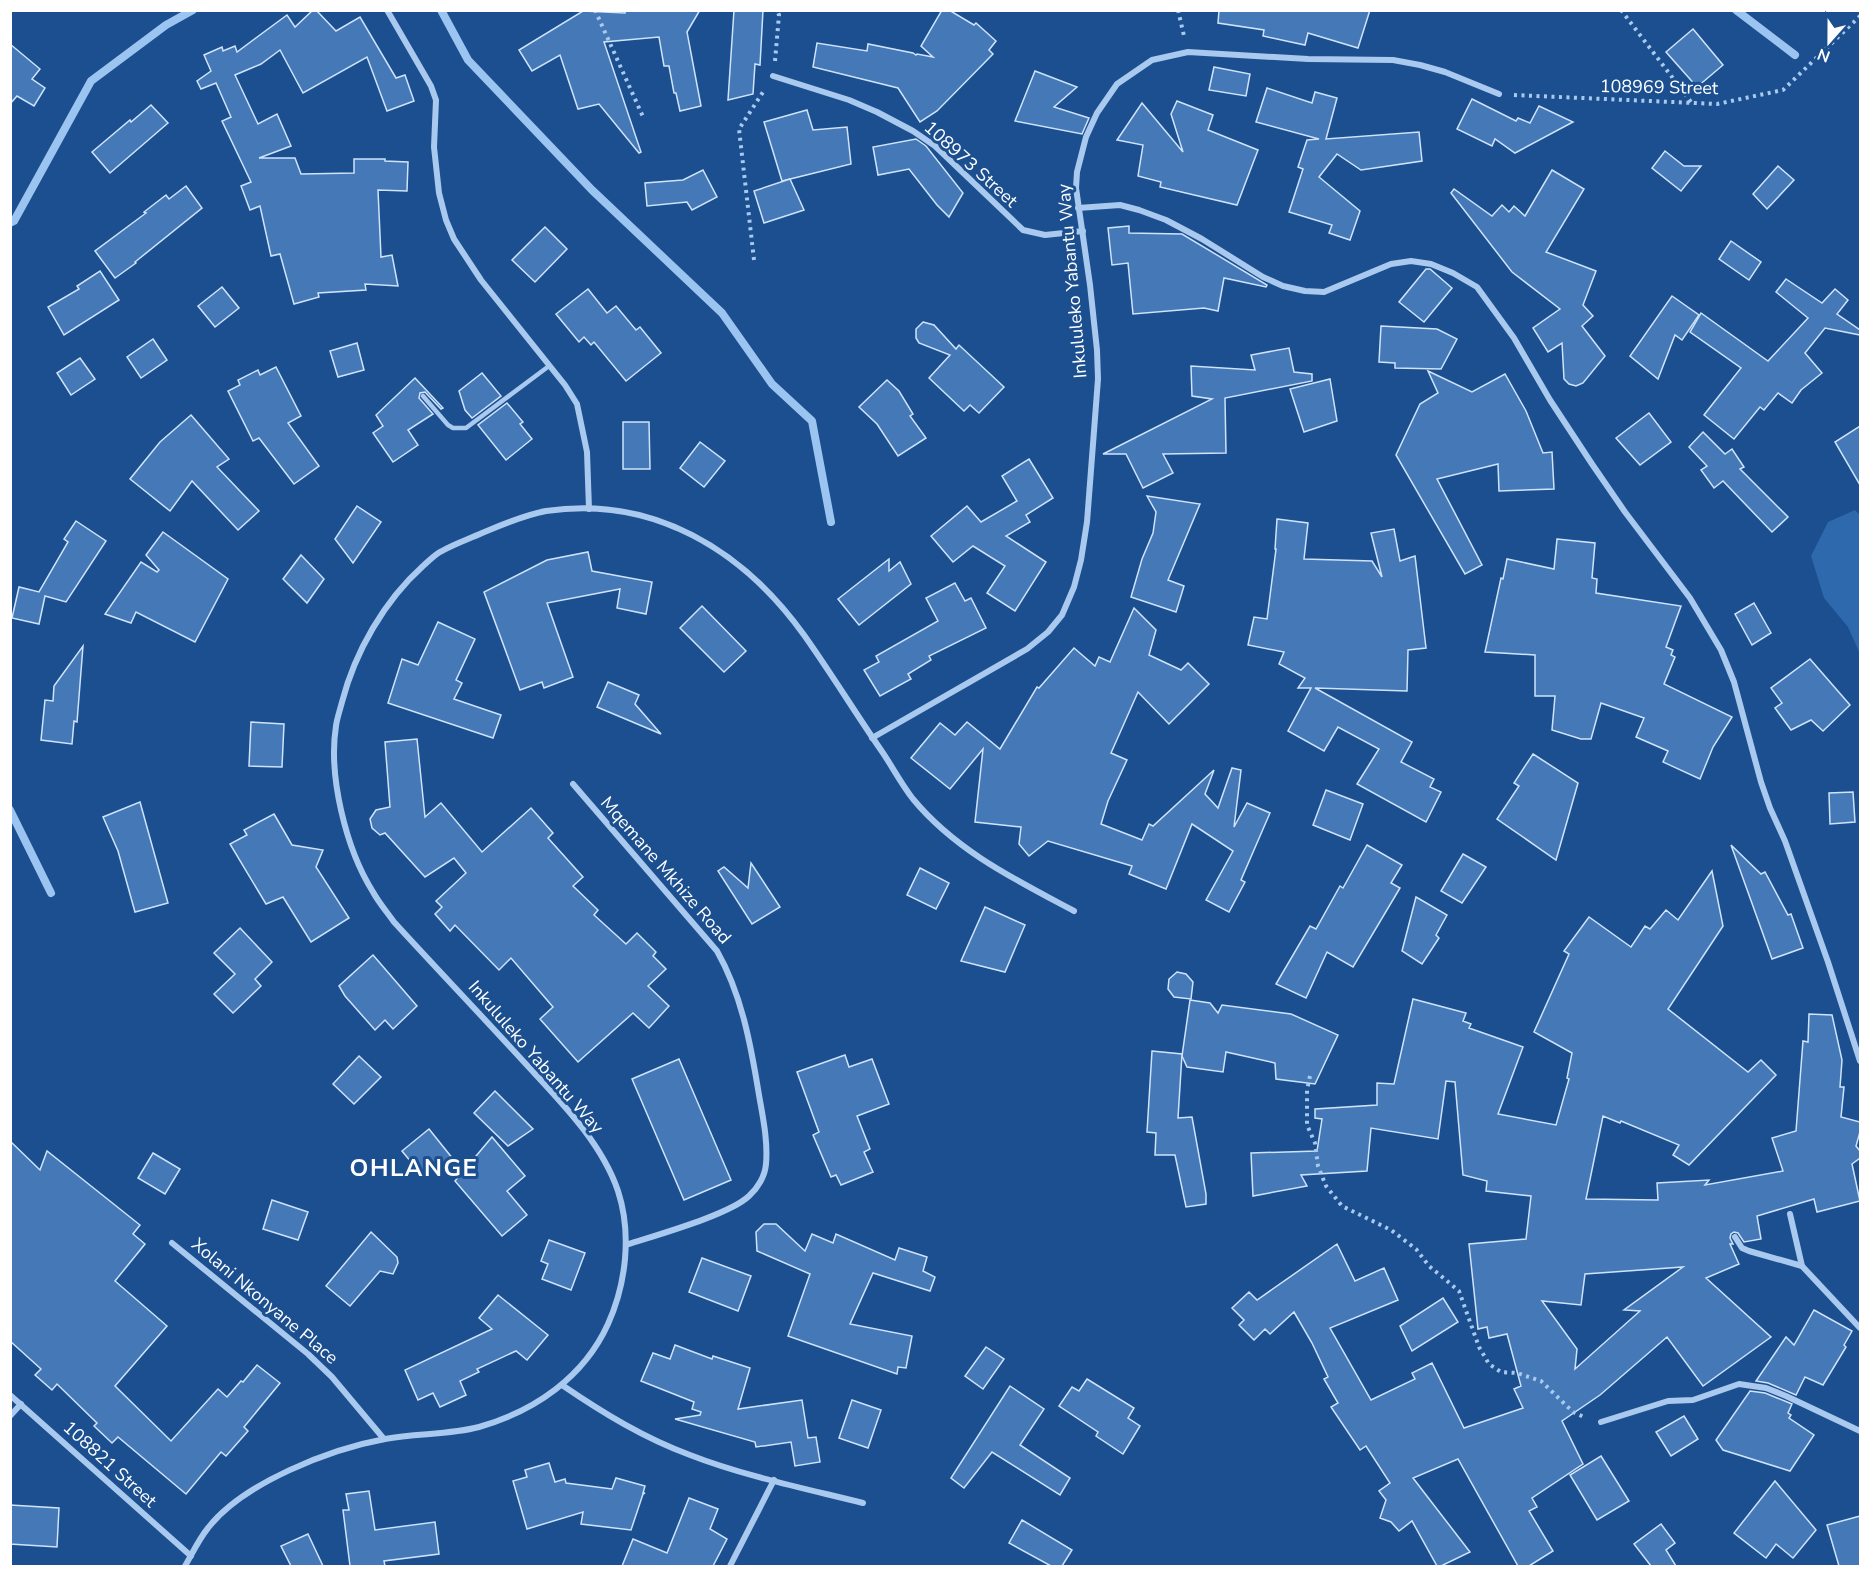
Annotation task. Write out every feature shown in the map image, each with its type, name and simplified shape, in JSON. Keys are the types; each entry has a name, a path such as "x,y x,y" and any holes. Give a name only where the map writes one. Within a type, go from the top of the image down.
{"street":[{"path":"387,10 431,86 436,100 434,147 439,194 454,239 481,280 565,385 577,404 587,452 589,509"},
{"name":"Inkululeko Yabantu Way","path":"872,738 1027,649 1048,632 1062,615 1074,588 1087,522 1098,379 1096,338 1076,188 1079,157 1086,137 1106,98 1117,84 1152,60 1188,52 1308,59 1393,60 1437,69 1499,94"},
{"name":"108973 Street","path":"773,76 849,100 887,116 914,131 935,146 1023,230 1046,235 1083,231"},
{"path":"1078,208 1120,205 1139,210 1166,220 1202,239 1263,277 1283,286 1305,291 1324,292 1390,264 1411,261 1431,264 1477,286 1514,338 1550,400 1592,464 1690,598 1721,650 1738,693 1764,791 1785,841 1860,1061"},
{"name":"Inkululeko Yabantu Way","path":"185,1566 209,1527 234,1504 270,1480 300,1464 384,1439 476,1428 510,1417 562,1385 591,1356 611,1318 624,1265 626,1245 624,1217 618,1192 609,1171 594,1144 555,1095 394,922 371,891 353,851 341,813 336,766 336,727 346,686 362,648 386,606 414,574 440,551 544,511 589,509 637,514 671,525 708,542 746,569 775,598 803,634 912,798 941,829 993,868 1074,911"},
{"name":"Mqemane Mkhize Road","path":"573,784 717,951 729,972 749,1037 766,1141 766,1166 759,1184 748,1197 732,1208 626,1245"},
{"path":"1790,1214 1802,1266 1860,1328"},
{"path":"1735,1237 1742,1248 1802,1266"},
{"name":"Xolani Nkonyane Place","path":"172,1243 308,1354 332,1377 384,1439"},
{"path":"1601,1422 1668,1401 1693,1400 1739,1384 1766,1388 1860,1431"},
{"path":"562,1385 602,1412 648,1437 691,1456 862,1503"},
{"name":"108821 Street","path":"10,1395 191,1556"},
{"path":"10,1416 21,1404"},
{"path":"730,1566 774,1480"}],"lane":[{"path":"423,396 448,425 453,428 466,428 549,366"}],"path":[{"path":"595,10 644,119"},
{"path":"1178,10 1188,52"},
{"path":"1621,10 1691,103"},
{"path":"754,260 739,129 773,76 779,12"},
{"name":"108969 Street","path":"1499,94 1717,104 1783,90 1860,16"},
{"path":"1310,1076 1306,1090 1307,1125 1315,1143 1318,1166 1326,1186 1341,1206 1391,1230 1416,1249 1429,1266 1459,1291 1479,1347 1489,1364 1501,1372 1517,1373 1541,1381 1573,1412 1588,1420 1601,1422"}],"shaded area":[{"path":"1855,510 1860,515 1860,654 1848,627 1824,598 1811,556 1828,522"}],"building":[{"path":"313,10 316,10 336,31 360,17 396,78 405,75 414,101 387,111 367,57 303,93 280,50 261,64 235,75 258,124 277,114 291,146 259,158 295,158 301,174 354,173 354,159 408,162 407,191 378,190 381,257 392,255 398,286 365,284 366,290 318,293 319,297 294,304 280,254 271,256 260,206 250,210 241,186 251,182 222,121 231,117 216,83 201,89 197,81 211,71 204,55 222,47 223,51 235,46 237,52 287,15 295,27"},
{"path":"625,10 700,10 687,32 701,106 680,111 669,66 664,66 659,37 604,42 641,152 639,153 599,104 578,109 560,55 532,71 519,50 583,11 625,13"},
{"path":"734,10 763,10 760,65 755,64 753,94 728,100"},
{"path":"942,10 949,10 974,25 976,23 996,41 989,50 993,54 937,111 920,122 898,88 813,67 817,43 867,51 868,44 933,57 921,46"},
{"path":"1219,10 1370,10 1358,48 1308,33 1305,45 1263,36 1264,30 1218,23"},
{"path":"1693,29 1723,65 1697,87 1666,52"},
{"path":"10,44 40,69 32,79 45,88 34,106 17,96 10,104"},
{"path":"1214,67 1250,74 1246,96 1209,90"},
{"path":"1035,71 1077,87 1054,107 1089,118 1082,134 1015,121"},
{"path":"1267,88 1312,103 1315,92 1337,98 1326,139 1419,132 1422,161 1361,170 1337,154 1319,177 1360,211 1350,240 1329,233 1332,225 1289,212 1303,169 1298,167 1307,140 1319,139 1256,122"},
{"path":"1472,99 1516,121 1518,118 1530,123 1539,106 1573,122 1515,153 1495,139 1492,146 1457,129"},
{"path":"1177,101 1213,115 1208,130 1258,150 1237,205 1160,187 1161,182 1138,176 1143,145 1117,140 1142,103 1183,152 1171,114"},
{"path":"151,105 168,123 110,173 92,152"},
{"path":"807,110 813,130 847,127 851,164 782,181 764,122"},
{"path":"916,139 926,146 963,193 949,217 909,169 878,175 873,147"},
{"path":"1665,151 1684,166 1701,166 1681,191 1652,168"},
{"path":"1778,166 1794,180 1767,209 1753,194"},
{"path":"703,170 717,197 692,210 687,202 647,206 645,183 683,180"},
{"path":"1552,170 1584,189 1546,252 1596,271 1583,305 1593,316 1582,326 1605,356 1583,383 1576,386 1564,379 1562,343 1548,352 1533,328 1560,309 1512,272 1451,193 1454,189 1492,216 1502,205 1509,212 1514,206 1525,216"},
{"path":"790,179 804,210 764,223 754,191"},
{"path":"186,186 202,208 115,278 95,251 166,195 169,199"},
{"path":"1129,226 1129,233 1182,234 1267,285 1266,287 1224,278 1218,311 1204,308 1133,314 1128,263 1112,265 1108,228"},
{"path":"545,227 567,249 535,282 512,260"},
{"path":"1731,241 1761,262 1749,280 1719,259"},
{"path":"1426,269 1430,269 1452,288 1424,322 1399,302"},
{"path":"100,271 119,300 64,335 48,307 79,289 77,286"},
{"path":"1786,279 1822,303 1835,289 1848,300 1837,314 1860,330 1860,335 1825,328 1805,353 1822,373 1801,390 1792,403 1778,393 1764,410 1760,407 1734,439 1704,415 1741,368 1690,332 1701,313 1768,361 1808,318 1776,292"},
{"path":"222,287 239,308 215,327 198,306"},
{"path":"588,289 607,313 616,306 636,330 640,327 661,353 626,381 594,342 591,345 584,337 579,342 556,314"},
{"path":"1672,296 1699,315 1682,340 1675,335 1658,379 1630,356"},
{"path":"923,322 934,325 956,349 959,345 1004,387 979,413 970,405 964,411 929,378 950,355 919,343 916,338 916,329"},
{"path":"1381,326 1437,329 1457,339 1441,369 1395,368 1395,363 1379,362"},
{"path":"153,339 167,360 141,378 127,357"},
{"path":"357,343 364,370 338,377 330,351"},
{"path":"1289,348 1294,372 1312,374 1312,381 1225,398 1226,453 1163,454 1173,473 1143,488 1126,454 1103,454 1212,399 1192,396 1191,366 1255,370 1251,355"},
{"path":"80,358 95,379 71,395 57,373"},
{"path":"276,367 301,416 288,423 319,466 294,484 259,438 253,441 228,391 240,385 238,380 258,370 260,375"},
{"path":"1428,371 1472,392 1505,374 1526,411 1543,453 1552,452 1554,489 1499,491 1498,464 1437,479 1482,565 1465,574 1396,455 1420,404 1438,393"},
{"path":"482,373 501,396 472,418 465,410 459,391"},
{"path":"415,378 443,408 441,409 425,392 420,393 419,398 433,414 408,430 418,445 393,462 373,433 383,426 376,415"},
{"path":"1330,379 1337,421 1304,432 1290,389"},
{"path":"887,380 899,391 913,414 910,416 926,438 898,456 877,424 859,407"},
{"path":"507,403 523,422 520,424 532,439 506,460 478,425"},
{"path":"1649,413 1671,442 1640,465 1616,438"},
{"path":"191,415 229,459 217,467 259,511 238,530 192,481 170,511 130,479 160,442"},
{"path":"623,422 649,422 650,469 623,469"},
{"path":"1860,426 1860,485 1835,442"},
{"path":"1703,432 1725,454 1732,449 1744,467 1740,469 1788,517 1772,532 1723,481 1714,488 1701,470 1707,466 1689,447"},
{"path":"700,442 725,461 704,487 680,468"},
{"path":"1029,459 1053,498 1026,515 1030,522 1006,536 1046,562 1015,611 987,593 1005,566 973,546 953,562 931,536 967,506 981,522 1017,501 1002,476"},
{"path":"1147,496 1200,504 1168,580 1184,586 1176,612 1131,597 1142,559 1153,533 1156,512"},
{"path":"357,506 381,522 353,563 335,539"},
{"path":"1277,519 1308,523 1304,559 1372,561 1382,577 1371,533 1394,529 1400,561 1415,556 1426,648 1408,650 1407,691 1315,688 1412,742 1401,762 1434,779 1430,787 1441,792 1426,822 1357,784 1379,749 1338,727 1324,751 1288,731 1311,688 1298,688 1305,678 1279,664 1284,652 1248,645 1254,617 1267,619 1276,549"},
{"path":"76,521 106,541 66,602 45,596 39,624 12,618 19,587 39,592 68,542 64,539"},
{"path":"163,532 228,579 195,642 136,612 131,623 105,614 141,562 157,572 159,570 146,555"},
{"path":"1557,539 1595,543 1592,578 1597,579 1596,593 1681,606 1666,647 1673,650 1671,655 1675,657 1664,684 1732,717 1713,747 1700,779 1663,762 1668,751 1636,737 1644,718 1601,703 1591,739 1581,739 1552,730 1555,696 1535,696 1535,655 1485,652 1507,559 1554,569"},
{"path":"588,552 592,571 652,582 646,614 617,608 620,589 547,603 573,677 544,688 542,682 520,690 484,592 547,560"},
{"path":"301,555 324,579 307,603 283,579"},
{"path":"889,559 889,571 900,562 911,584 859,625 838,599"},
{"path":"955,583 965,601 971,598 986,628 929,656 931,660 908,674 911,679 880,696 864,670 879,662 876,656 938,621 926,598"},
{"path":"1754,603 1771,633 1752,645 1735,614"},
{"path":"702,606 746,651 724,672 680,628"},
{"path":"1134,608 1156,630 1149,655 1181,670 1188,663 1209,684 1169,724 1138,692 1111,753 1127,760 1108,801 1101,824 1142,840 1149,824 1153,826 1214,770 1205,794 1218,808 1232,768 1241,770 1234,827 1247,803 1270,813 1241,880 1245,882 1229,912 1206,900 1233,851 1192,824 1166,889 1129,874 1132,866 1048,841 1029,856 1019,844 1021,827 975,822 983,749 950,789 911,758 940,723 955,735 967,722 1000,749 1037,687 1039,688 1074,648 1095,666 1099,657 1110,662"},
{"path":"438,622 475,639 456,680 462,683 454,699 501,715 493,738 388,703 402,659 418,665"},
{"path":"83,646 77,722 74,721 72,744 41,740 45,700 53,701 54,686"},
{"path":"1810,659 1850,705 1823,731 1811,720 1791,730 1775,708 1782,703 1771,688"},
{"path":"608,682 639,695 635,704 661,734 597,707"},
{"path":"251,722 284,724 282,767 249,766"},
{"path":"417,739 425,817 441,803 482,852 531,808 553,833 548,838 583,877 573,886 598,910 594,915 626,944 637,933 656,952 653,956 666,969 648,986 669,1006 649,1028 633,1013 578,1062 540,1019 553,1007 511,958 499,970 455,925 450,931 435,914 442,907 436,901 466,873 454,858 425,877 385,833 380,835 372,828 370,819 376,810 390,807 385,742"},
{"path":"1533,754 1578,783 1556,860 1497,819 1519,786 1514,783"},
{"path":"1326,790 1363,804 1350,840 1313,825"},
{"path":"1853,792 1855,822 1830,824 1829,793"},
{"path":"140,802 168,903 135,912 118,851 103,817"},
{"path":"274,814 292,845 323,850 316,867 349,918 311,942 283,897 266,904 230,844 247,835 244,830"},
{"path":"1367,845 1402,865 1391,883 1400,888 1353,967 1327,952 1306,998 1276,984 1310,926 1316,929 1340,886 1343,888"},
{"path":"1731,845 1761,874 1765,872 1788,915 1791,914 1803,948 1772,959"},
{"path":"1463,854 1486,867 1462,903 1441,891"},
{"path":"751,863 780,907 752,924 718,871 724,867 748,888"},
{"path":"920,868 949,883 936,909 907,895"},
{"path":"1712,871 1723,926 1668,1009 1748,1072 1761,1060 1776,1075 1689,1165 1673,1155 1679,1145 1603,1116 1586,1199 1658,1200 1657,1183 1709,1180 1705,1185 1783,1171 1772,1138 1796,1131 1803,1041 1808,1042 1809,1014 1832,1015 1842,1060 1840,1087 1844,1087 1841,1117 1860,1122 1856,1146 1860,1151 1860,1158 1852,1164 1860,1201 1817,1212 1814,1199 1757,1216 1761,1239 1744,1242 1738,1233 1731,1234 1733,1244 1730,1244 1739,1264 1706,1278 1771,1337 1703,1386 1667,1337 1600,1395 1562,1421 1583,1464 1532,1498 1537,1507 1529,1511 1553,1551 1529,1566 1518,1566 1458,1459 1413,1478 1470,1552 1437,1566 1412,1521 1399,1531 1391,1522 1380,1518 1386,1500 1379,1491 1390,1483 1366,1446 1360,1450 1331,1407 1338,1403 1324,1379 1328,1377 1294,1312 1270,1334 1265,1329 1254,1340 1239,1325 1244,1320 1232,1308 1249,1292 1257,1300 1337,1244 1355,1281 1384,1268 1398,1300 1330,1328 1371,1400 1415,1379 1412,1373 1432,1363 1464,1428 1523,1408 1514,1389 1521,1386 1507,1334 1489,1338 1487,1327 1478,1329 1469,1244 1526,1239 1531,1196 1486,1191 1487,1181 1463,1175 1455,1082 1446,1081 1438,1139 1371,1128 1367,1171 1301,1175 1307,1186 1253,1196 1251,1153 1317,1151 1322,1119 1315,1118 1315,1109 1377,1105 1377,1083 1394,1084 1413,999 1466,1013 1463,1021 1471,1024 1469,1028 1523,1047 1498,1114 1556,1125 1569,1079 1567,1078 1572,1053 1534,1032 1569,954 1564,951 1589,917 1631,947 1645,926 1650,929 1666,910 1678,920","holes":["1683,1267 1624,1310 1640,1311 1575,1369 1577,1349 1542,1301 1581,1305 1585,1274"]},
{"path":"1416,897 1447,915 1436,935 1439,938 1422,964 1402,951"},
{"path":"985,907 1025,925 1005,972 961,961"},
{"path":"240,928 272,962 255,979 261,986 233,1013 214,994 235,974 214,953"},
{"path":"373,955 417,1006 393,1029 385,1020 375,1030 339,986"},
{"path":"1177,972 1186,974 1193,982 1191,999 1174,997 1168,989 1169,979"},
{"path":"1190,1000 1210,1003 1218,1013 1222,1005 1291,1014 1338,1035 1315,1084 1276,1079 1275,1063 1226,1052 1223,1072 1187,1067 1182,1056"},
{"path":"1152,1051 1182,1054 1178,1118 1192,1117 1206,1204 1186,1207 1175,1155 1155,1155 1156,1133 1147,1132"},
{"path":"845,1055 849,1067 872,1059 889,1104 857,1116 870,1149 864,1152 873,1172 841,1185 836,1175 831,1177 813,1135 819,1132 797,1072"},
{"path":"359,1056 381,1077 354,1104 333,1084"},
{"path":"679,1059 731,1180 684,1200 632,1079"},
{"path":"495,1091 533,1129 508,1146 474,1113"},
{"path":"429,1129 453,1159 436,1173 431,1166 421,1174 402,1151"},
{"path":"492,1137 525,1176 507,1191 527,1215 502,1236 455,1181"},
{"path":"10,1141 40,1170 47,1151 140,1225 133,1234 145,1244 115,1281 167,1326 115,1386 171,1441 218,1389 227,1397 257,1365 280,1383 244,1427 248,1431 226,1456 221,1452 186,1494 118,1437 112,1443 94,1426 97,1423 57,1384 52,1390 35,1375 41,1369 10,1341"},
{"path":"153,1153 180,1169 165,1194 138,1178"},
{"path":"272,1200 308,1212 298,1240 263,1229"},
{"path":"764,1224 776,1224 805,1251 812,1234 833,1243 836,1234 895,1260 899,1248 927,1257 923,1271 935,1277 930,1291 873,1273 850,1324 912,1336 906,1368 898,1367 897,1374 788,1336 810,1274 757,1251 756,1232"},
{"path":"371,1232 397,1257 398,1263 393,1274 380,1271 350,1306 326,1286"},
{"path":"549,1240 585,1253 571,1290 542,1279 548,1264 541,1261"},
{"path":"702,1258 751,1276 738,1311 689,1292"},
{"path":"498,1295 548,1335 527,1360 516,1351 477,1369 479,1372 460,1381 466,1395 440,1407 433,1393 418,1400 405,1370 492,1329 479,1318"},
{"path":"1443,1298 1458,1322 1412,1351 1400,1326"},
{"path":"1814,1310 1852,1331 1844,1345 1846,1347 1823,1385 1805,1377 1796,1395 1768,1383 1756,1381 1786,1337 1794,1345"},
{"path":"675,1345 712,1359 713,1356 750,1368 738,1409 802,1400 808,1438 816,1437 820,1462 795,1466 791,1442 756,1447 755,1442 675,1419 700,1415 701,1412 692,1409 694,1402 641,1381 653,1353 670,1359"},
{"path":"986,1347 1004,1359 983,1389 965,1376"},
{"path":"1087,1379 1134,1408 1128,1418 1140,1426 1123,1454 1096,1436 1098,1432 1059,1406 1072,1387 1079,1391"},
{"path":"1010,1386 1044,1409 1020,1445 1070,1478 1060,1495 992,1452 964,1488 951,1478"},
{"path":"1750,1391 1765,1393 1792,1404 1788,1413 1791,1415 1789,1418 1814,1435 1790,1471 1723,1450 1716,1440"},
{"path":"852,1400 881,1410 868,1448 839,1438"},
{"path":"1684,1416 1698,1439 1671,1456 1656,1432"},
{"path":"1601,1456 1629,1501 1597,1520 1570,1475"},
{"path":"549,1463 555,1482 565,1479 566,1483 612,1489 616,1478 645,1486 643,1493 645,1493 631,1530 581,1524 583,1512 527,1529 513,1481 527,1477 525,1470"},
{"path":"1775,1481 1816,1530 1793,1558 1776,1544 1766,1558 1734,1533"},
{"path":"369,1491 375,1530 435,1522 439,1554 384,1561 385,1566 350,1566 343,1510 349,1510 346,1494"},
{"path":"689,1498 718,1509 710,1529 727,1539 713,1566 622,1566 633,1539 667,1553"},
{"path":"10,1505 59,1508 57,1547 10,1544"},
{"path":"1860,1516 1860,1566 1839,1566 1827,1525"},
{"path":"1022,1520 1072,1550 1062,1566 1051,1566 1009,1543"},
{"path":"1661,1524 1675,1543 1666,1550 1676,1566 1651,1566 1634,1544"},
{"path":"308,1534 323,1566 291,1566 281,1546"}],"waterway":[{"path":"10,223 14,221 91,81 166,25 193,10"},
{"path":"441,10 468,60 592,190 722,313 772,384 812,421 831,522"},
{"path":"1736,10 1795,55"},
{"path":"10,810 51,893"}],"district":[{"name":"OHLANGE","path":"414,1168"}]}
